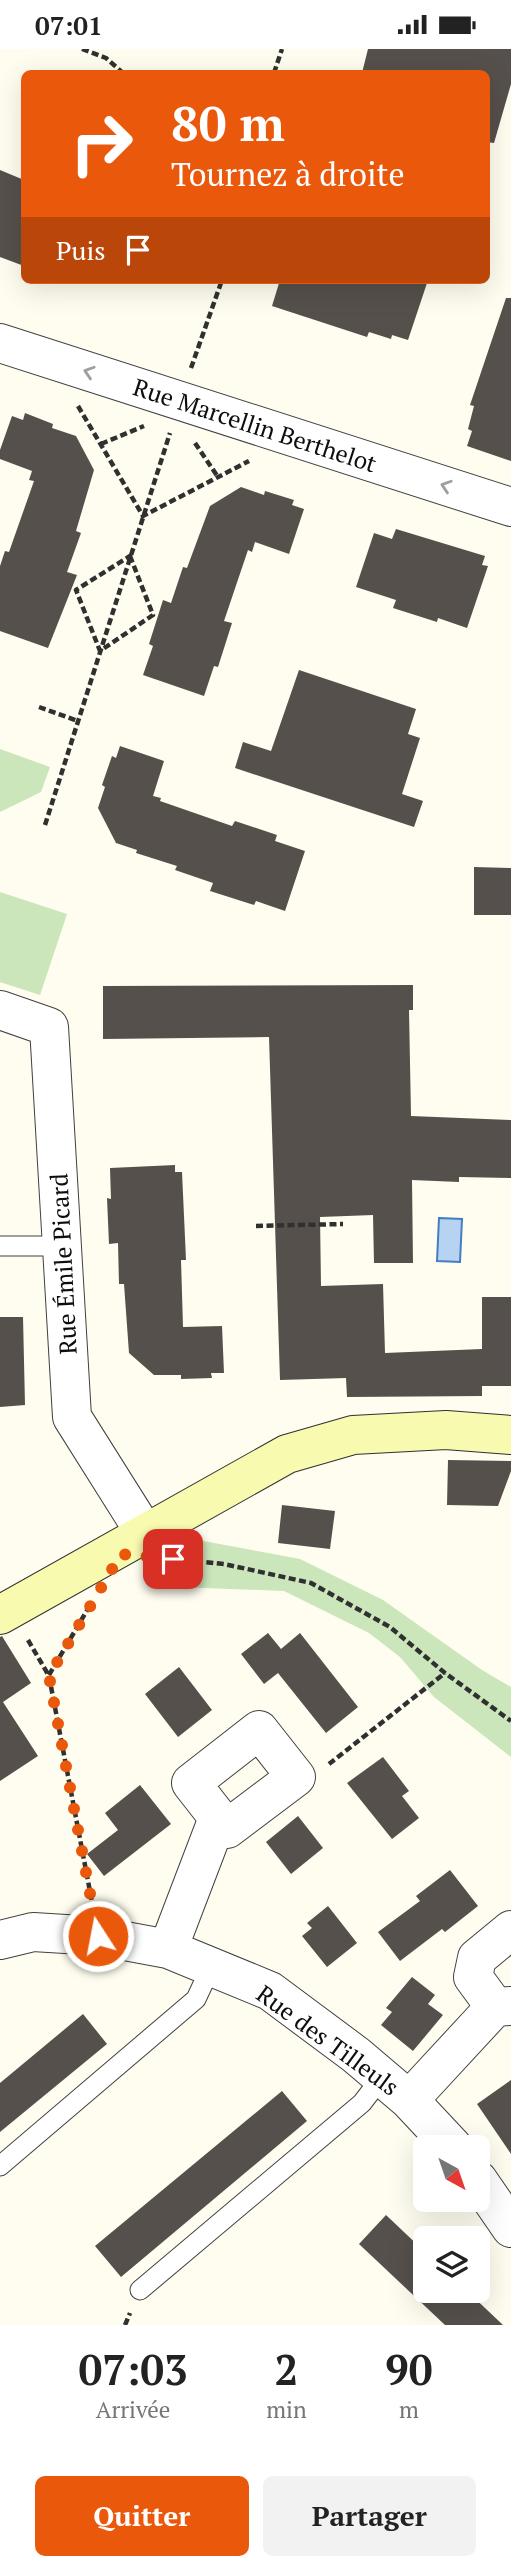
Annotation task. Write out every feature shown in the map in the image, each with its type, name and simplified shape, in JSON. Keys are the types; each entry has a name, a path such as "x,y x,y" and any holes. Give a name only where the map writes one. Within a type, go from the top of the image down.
{"main road":[{"path":"5,1612 287,1454 353,1435 446,1430 511,1435"}],"street":[{"name":"Rue Marcellin Berthelot","path":"0,343 51,359 177,408 293,438 511,507"},
{"name":"Rue Émile Picard","path":"0,1010 49,1027 72,1417 145,1533"},
{"path":"260,1730 296,1777 227,1829 191,1783 260,1730"},
{"path":"168,1949 218,1818"},
{"name":"Rue des Tilleuls","path":"395,2089 503,2006 473,1977 477,1958 511,1930"},
{"name":"Rue des Tilleuls","path":"0,1940 33,1932 98,1936 168,1949 270,1991 356,2055 441,2135"},
{"path":"490,2197 511,2228"}],"lane":[{"path":"0,1246 62,1245"},
{"path":"0,2167 196,1999 211,1967"},
{"path":"140,2290 362,2103 395,2089"}],"path":[{"path":"82,49 106,58 120,70"},
{"path":"275,70 282,49"},
{"path":"45,825 177,408 221,284"},
{"path":"51,359 143,516"},
{"path":"101,443 177,408"},
{"path":"143,516 293,438"},
{"path":"100,651 153,615 130,557"},
{"path":"100,651 76,590 130,557"},
{"path":"39,707 78,721"},
{"path":"256,1226 343,1224"},
{"path":"173,1559 224,1564 311,1583 390,1626 445,1673 511,1721"},
{"path":"49,1676 95,1598"},
{"path":"5,1612 49,1676 98,1936"},
{"path":"296,1777 318,1772 445,1673"}],"green space":[{"path":"0,749 50,767 41,792 0,812"},
{"path":"0,892 67,914 40,995 0,982"},
{"path":"198,1540 300,1559 383,1600 482,1670 511,1687 511,1757 434,1697 400,1657 369,1633 284,1591 178,1587 180,1566"}],"water":[{"path":"439,1218 462,1219 460,1262 437,1261"}],"building":[{"path":"368,49 511,49 511,84 494,143 490,142 490,70 363,70"},
{"path":"0,170 21,179 21,265 0,257"},
{"path":"279,284 427,284 408,340 392,335 391,339 369,332 367,337 272,306"},
{"path":"506,298 511,298 511,461 467,446 472,431 468,429 474,406 470,405"},
{"path":"25,413 53,424 52,428 76,436 94,470 76,531 81,533 67,572 77,575 48,648 0,631 0,566 5,551 9,552 34,481 29,480 32,471 0,459 0,450 12,416 23,420"},
{"path":"241,487 264,495 265,491 294,500 292,505 304,509 289,554 255,542 252,552 248,550 224,621 232,623 218,667 214,666 204,696 143,675 153,646 149,644 163,600 171,603 183,567 187,568 210,506"},
{"path":"396,529 485,556 482,565 488,566 467,628 393,608 396,600 356,587 374,533 392,539"},
{"path":"299,670 416,709 408,734 420,738 402,794 423,801 414,827 235,768 243,742 271,751"},
{"path":"120,746 164,761 153,796 161,798 160,801 232,826 235,821 277,835 275,841 305,851 285,911 256,901 254,905 210,891 213,883 175,870 177,866 136,853 137,850 116,843 98,808 105,787 102,785 112,756 116,758"},
{"path":"474,867 511,868 511,915 474,915"},
{"path":"413,985 413,1010 409,1010 411,1116 511,1120 511,1178 459,1177 459,1182 412,1180 413,1263 374,1263 373,1215 320,1217 321,1286 383,1284 385,1353 482,1349 482,1297 511,1297 511,1386 482,1386 482,1396 347,1397 346,1378 280,1380 269,1037 103,1039 103,986"},
{"path":"175,1165 175,1172 182,1172 186,1260 181,1260 183,1327 222,1326 224,1373 211,1373 212,1378 181,1379 181,1375 154,1375 129,1353 124,1284 119,1284 118,1243 109,1244 107,1198 111,1199 110,1168"},
{"path":"0,1317 23,1317 25,1405 0,1407"},
{"path":"448,1460 511,1461 511,1471 498,1506 447,1505"},
{"path":"282,1505 335,1511 330,1549 278,1543"},
{"path":"268,1633 281,1649 300,1633 358,1707 326,1733 278,1673 264,1684 241,1654"},
{"path":"2,1636 31,1683 3,1702 38,1756 0,1781 0,1637"},
{"path":"179,1667 212,1710 178,1737 145,1694"},
{"path":"383,1757 409,1791 402,1796 419,1818 392,1839 347,1783"},
{"path":"140,1785 171,1824 104,1876 87,1854 118,1830 105,1813"},
{"path":"298,1816 323,1848 291,1874 266,1842"},
{"path":"450,1870 478,1906 445,1932 442,1929 400,1961 378,1932 420,1901 416,1896"},
{"path":"328,1906 357,1943 327,1967 302,1936 312,1928 307,1923"},
{"path":"412,1977 435,1995 428,2004 443,2015 413,2051 381,2025 392,2012 386,2008"},
{"path":"83,2014 107,2044 0,2132 0,2083"},
{"path":"511,2080 511,2154 477,2104"},
{"path":"282,2091 307,2121 121,2277 95,2246"},
{"path":"386,2215 413,2241 413,2295 359,2244"},
{"path":"422,2303 480,2303 503,2325 445,2325"}],"route":[{"path":"98,1936 49,1676 121,1554 173,1559"}]}
